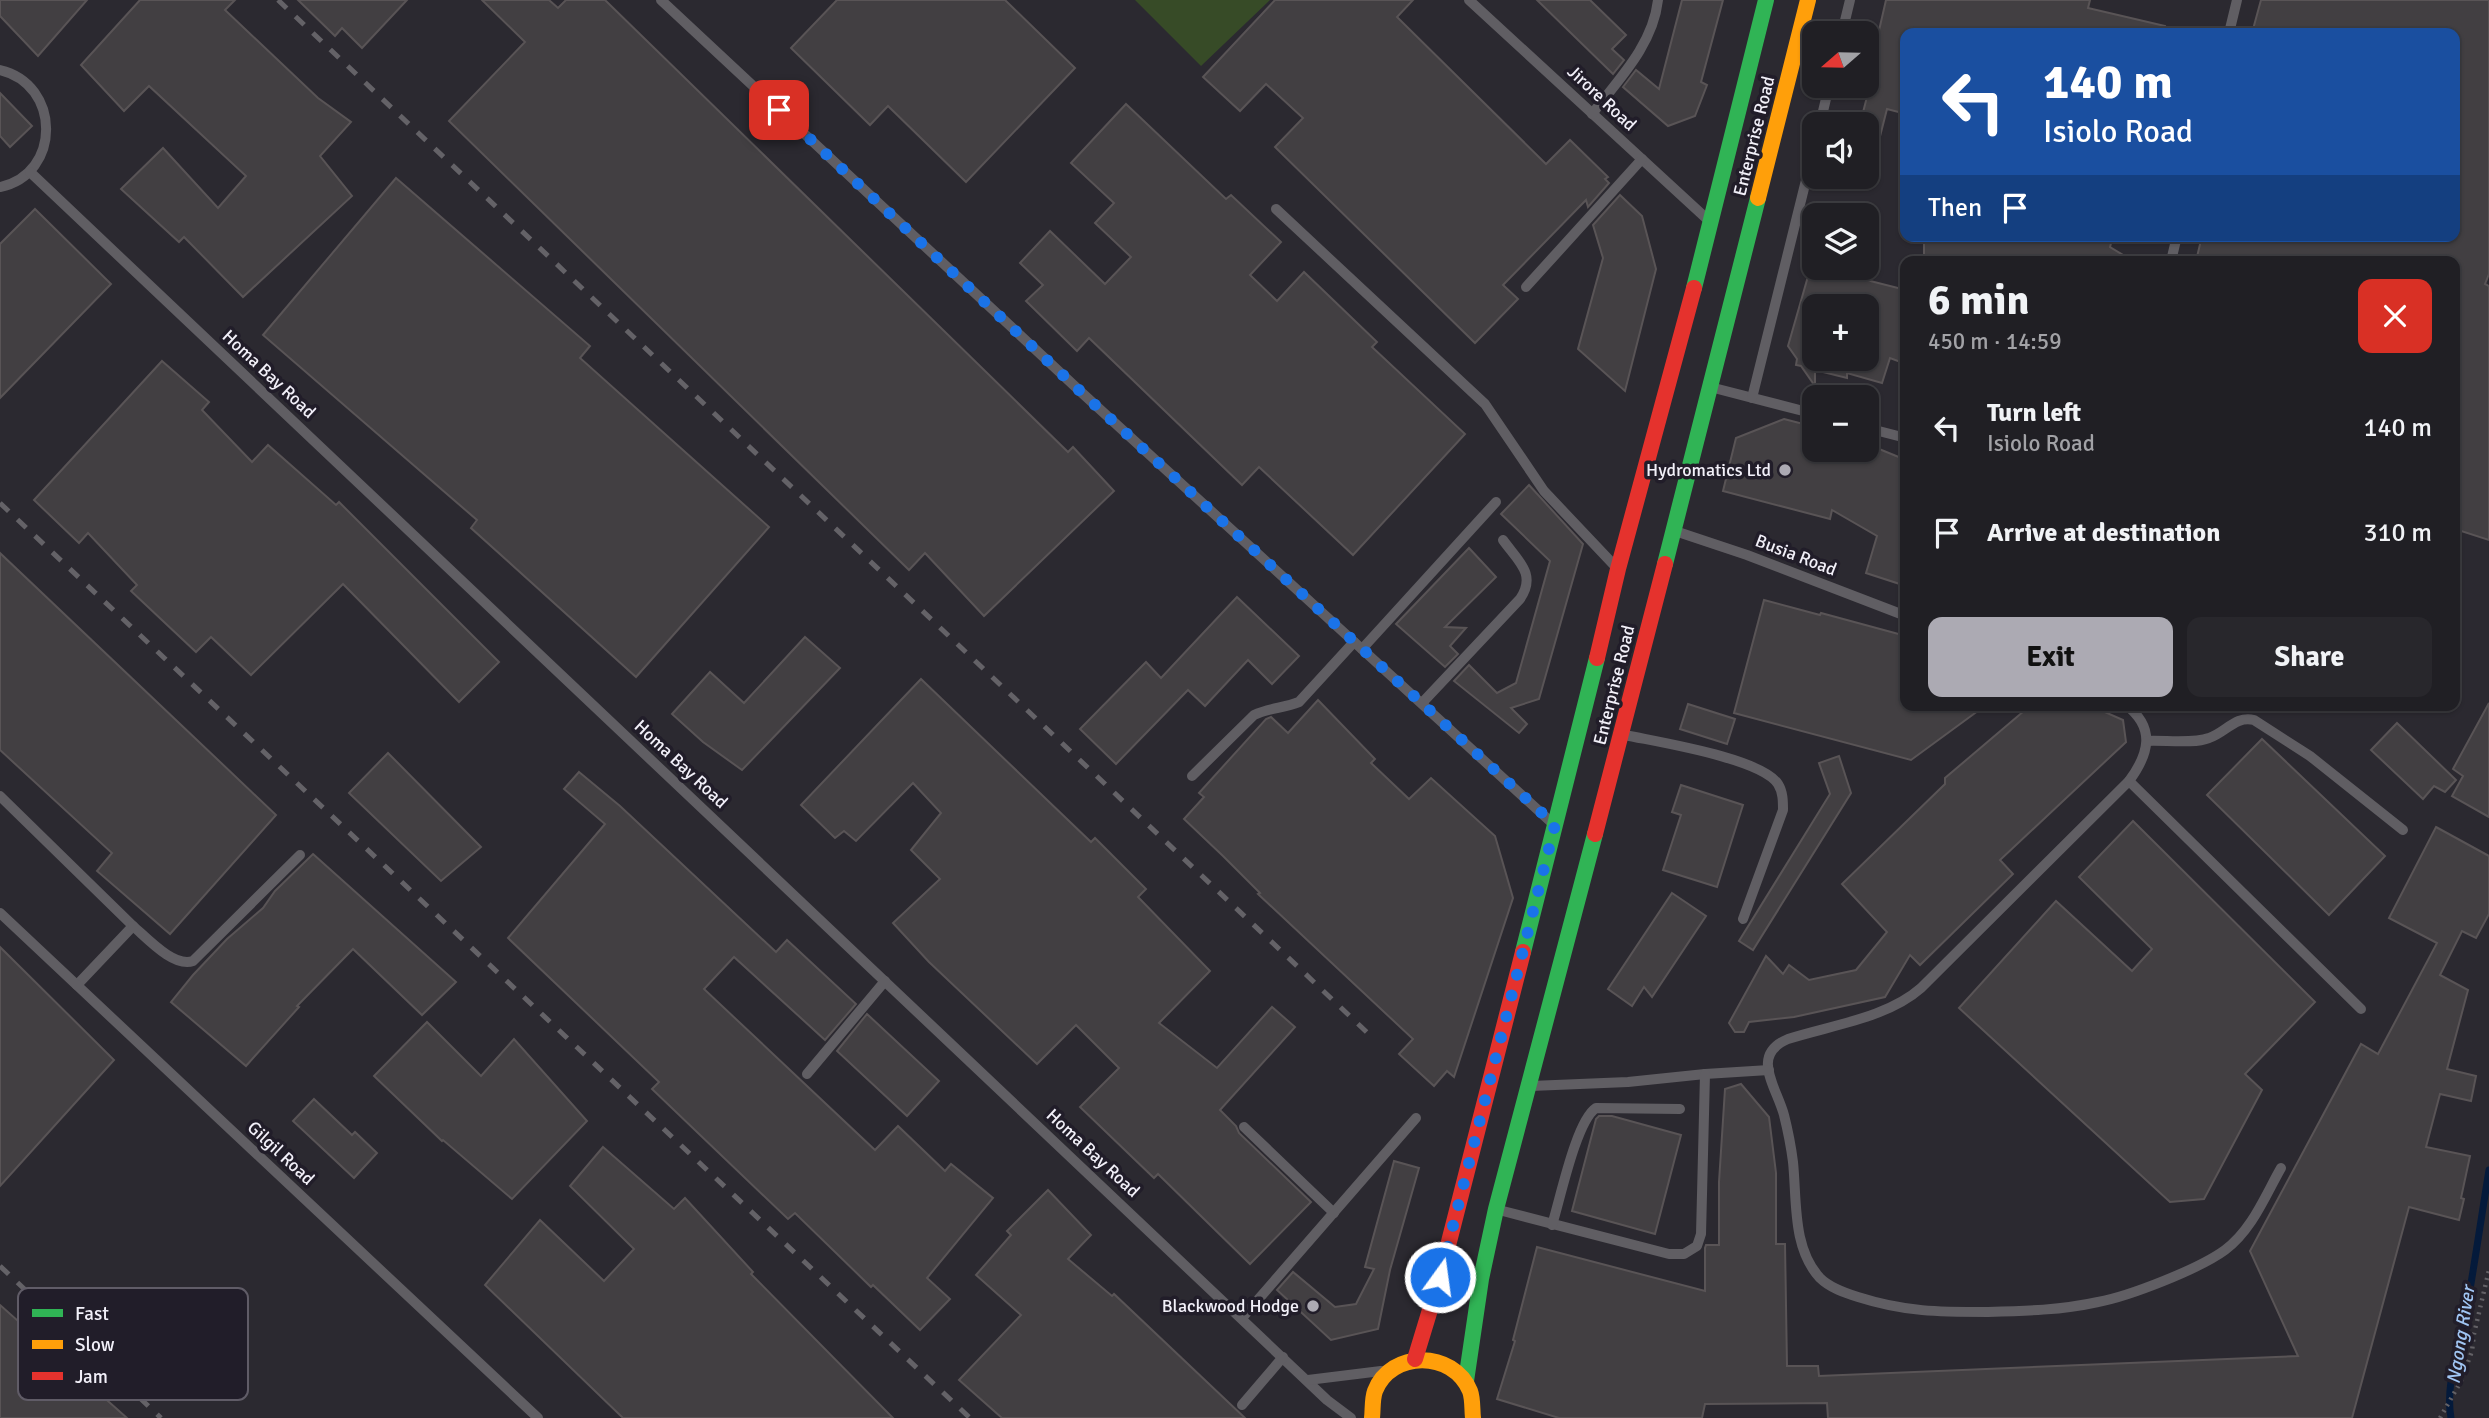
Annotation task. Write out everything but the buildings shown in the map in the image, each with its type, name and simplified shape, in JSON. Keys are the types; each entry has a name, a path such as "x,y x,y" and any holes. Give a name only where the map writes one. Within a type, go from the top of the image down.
{"main road":[{"name":"Enterprise Road","path":"1415,1359 1440,1277 1555,825 1587,744 1618,569 1673,370 1766,0"},
{"name":"Enterprise Road","path":"1473,1418 1472,1395 1466,1381 1481,1279 1496,1209 1617,755 1808,0"},
{"path":"1587,744 1617,755"},
{"path":"1372,1418 1373,1394 1389,1370 1401,1362 1430,1359 1444,1363 1456,1370 1466,1381"}],"lane":[{"path":"661,0 1091,401 1555,825"},
{"name":"Jirore Road","path":"1469,0 1710,223"},
{"path":"1592,114 1646,42 1653,26 1658,0"},
{"path":"1845,21 1850,0"},
{"path":"2230,28 2237,0"},
{"path":"0,70 29,85 44,108 47,121 44,148 30,172 19,180 0,187"},
{"path":"1526,287 1642,159"},
{"name":"Homa Bay Road","path":"30,172 1327,1400 1351,1418"},
{"path":"1752,398 1804,189"},
{"path":"1276,209 1485,404 1550,497 1618,569"},
{"path":"1711,387 1802,411"},
{"path":"1879,431 1900,436"},
{"path":"1192,776 1254,715 1267,709 1299,702 1358,646 1496,502"},
{"name":"Busia Road","path":"1674,530 1900,614"},
{"path":"1422,703 1520,599 1528,587 1527,573 1503,540"},
{"path":"2133,711 2144,726 2147,741 2146,753 2129,781 1909,999 1875,1014 1776,1044 1769,1052 1769,1070 1788,1131 1801,1242 1821,1279 1841,1292 1899,1308 1932,1313 2056,1309 2101,1302 2148,1286 2208,1260 2235,1242 2247,1228 2281,1168"},
{"path":"2147,741 2207,739 2240,720 2254,720 2310,756 2403,830"},
{"path":"1622,734 1743,763 1764,772 1777,783 1783,796 1783,810 1743,919"},
{"path":"2129,781 2361,1009"},
{"path":"0,796 133,926 175,960 186,964 193,961 300,855"},
{"name":"Gilgil Road","path":"0,913 538,1418"},
{"path":"77,985 133,926"},
{"path":"807,1074 885,981"},
{"path":"1528,1086 1628,1083 1769,1070"},
{"path":"1496,1209 1669,1254 1684,1254 1697,1247 1701,1234 1705,1074"},
{"path":"1552,1225 1580,1131 1590,1112 1596,1108 1680,1109"},
{"path":"1242,1318 1416,1118"},
{"path":"1244,1128 1334,1213"},
{"path":"1242,1405 1283,1357"},
{"path":"1308,1380 1389,1370"}],"path":[{"path":"2440,1418 2473,1351 2474,1334 2489,1270"}],"green space":[{"path":"1135,0 1270,0 1201,66"}],"waterway":[{"name":"Ngong River","path":"2451,1418 2451,1380 2465,1318 2489,1170"}],"railway":[{"path":"278,0 1374,1039"},
{"path":"0,503 970,1418"},
{"path":"0,1266 23,1288"},
{"path":"142,1400 161,1418"}],"traffic: fast":[{"path":"1694,288 1766,0"},
{"path":"1665,564 1758,198"},
{"path":"1523,952 1597,658"},
{"path":"1466,1381 1481,1279 1496,1209 1595,834"}],"traffic: slow":[{"path":"1758,198 1808,0"},
{"path":"1372,1418 1374,1394 1383,1378 1394,1368 1422,1360 1437,1362 1462,1378 1471,1394 1473,1418"}],"traffic: jam":[{"path":"1597,658 1618,569 1694,288"},
{"path":"1595,834 1665,564"},
{"path":"1415,1359 1440,1277 1523,952"}],"place":[{"name":"Hydromatics Ltd","path":"1785,470"},
{"name":"Blackwood Hodge","path":"1313,1306"}],"route":[{"path":"779,110 1081,392 1555,825 1440,1277"}]}
